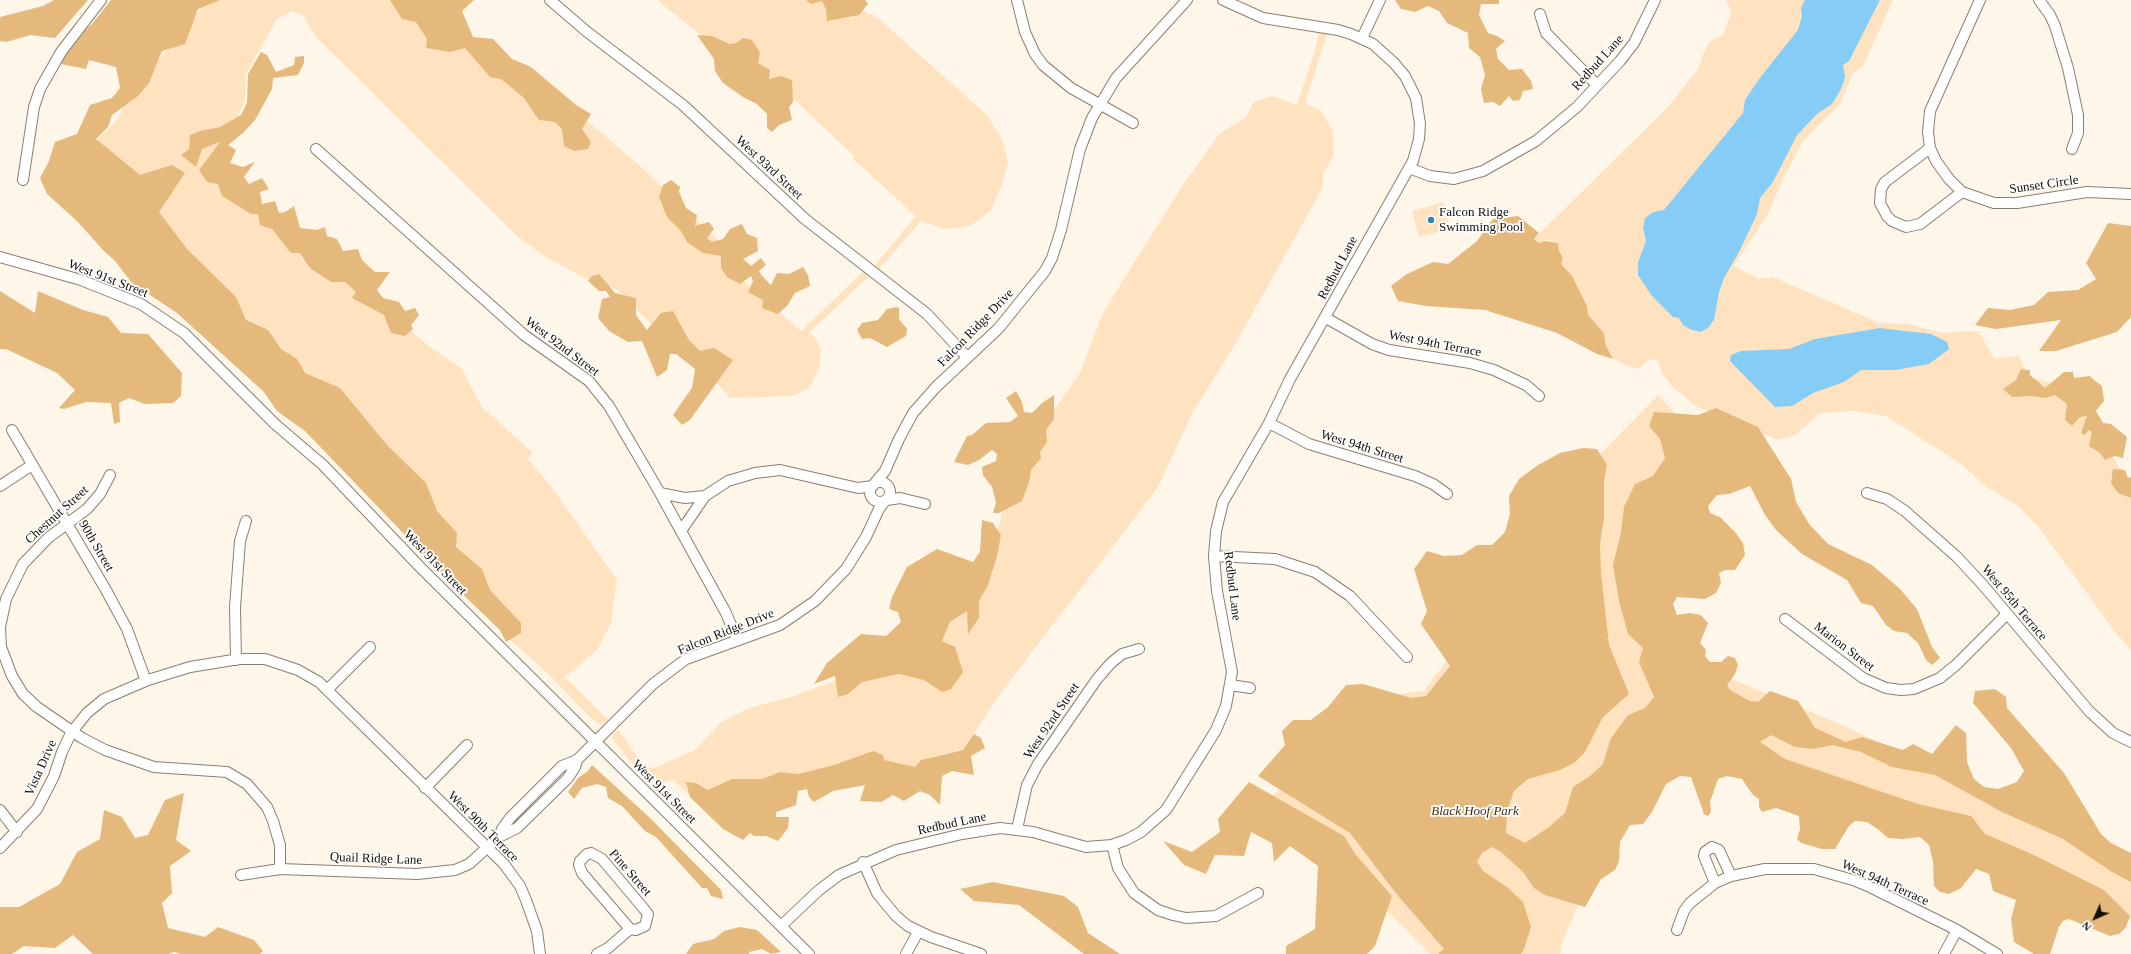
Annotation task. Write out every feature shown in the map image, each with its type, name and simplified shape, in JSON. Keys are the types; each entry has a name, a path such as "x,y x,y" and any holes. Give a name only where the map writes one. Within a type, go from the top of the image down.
{"street":[{"path":"23,180 33,114 40,88 61,52 101,0"},
{"name":"West 93rd Street","path":"550,0 586,31 683,105 805,219 927,314 967,357"},
{"path":"1017,0 1025,32 1039,60 1060,81 1132,123"},
{"name":"Falcon Ridge Drive","path":"874,485 885,471 898,439 913,413 967,357 998,329 1018,306 1052,258 1061,230 1080,149 1100,104 1121,72 1187,0"},
{"path":"1223,0 1263,18 1338,30 1362,38 1383,52 1405,76 1416,98 1420,124 1419,139 1413,161 1409,168"},
{"path":"1362,38 1380,0"},
{"name":"Redbud Lane","path":"781,926 818,891 839,875 863,862 896,850 962,834 1000,828 1017,829 1046,835 1074,845 1086,847 1112,845 1141,832 1166,810 1216,730 1226,706 1230,685 1231,662 1217,591 1214,556 1216,531 1223,502 1269,422 1290,379 1326,318 1356,260 1409,168 1430,176 1454,179 1484,171 1516,153 1549,131 1577,107 1620,61 1634,43 1655,0"},
{"name":"Sunset Circle","path":"1980,0 1932,102 1928,127 1930,148 1940,167 1962,192 1987,202 2007,204 2031,202 2076,192 2131,194"},
{"path":"2039,0 2050,15 2055,26 2069,76 2078,125 2078,133 2072,149"},
{"path":"1540,14 1546,33 1597,85"},
{"path":"1930,148 1885,182 1881,189 1880,203 1887,216 1892,221 1906,227 1920,224 1962,192"},
{"name":"West 92nd Street","path":"316,149 524,335 589,380 609,406 660,493 726,613 737,639"},
{"name":"West 91st Street","path":"0,257 81,280 141,304 184,333 275,424 323,465 420,567 809,954"},
{"name":"West 94th Terrace","path":"1326,318 1372,344 1389,350 1470,363 1494,370 1526,385 1539,396"},
{"name":"West 94th Street","path":"1269,422 1309,444 1415,476 1433,484 1447,494"},
{"name":"90th Street","path":"12,430 68,524 127,629 146,681"},
{"path":"0,486 32,465"},
{"path":"660,493 684,498 704,496 728,482 755,473 780,470 858,488 879,502 900,498 925,504"},
{"path":"885,471 889,489 889,497 886,501"},
{"name":"Chestnut Street","path":"110,475 100,494 87,509 48,538 23,564 6,599 0,627 1,647 12,676 23,694 37,707 72,732 105,750 154,767 227,772 247,784 267,806 277,832 280,845 280,869"},
{"path":"858,488 874,485 880,482 900,498"},
{"path":"872,498 870,490 874,485"},
{"name":"West 95th Terrace","path":"1867,493 1886,499 1905,511 1957,557 2099,722 2113,733 2131,742"},
{"path":"681,531 704,496"},
{"name":"Falcon Ridge Drive","path":"872,498 873,520"},
{"name":"Falcon Ridge Drive","path":"595,742 654,684 686,659 737,639 780,625 815,601 846,569 866,537 873,520 886,501"},
{"path":"236,660 235,607 240,541 246,521"},
{"path":"1214,556 1275,559 1316,572 1350,596 1407,657"},
{"name":"Marion Street","path":"1785,619 1862,678 1880,686 1901,690 1920,687 1940,678 1956,665 2007,614"},
{"path":"328,690 370,647"},
{"name":"West 92nd Street","path":"1017,829 1028,785 1038,764 1096,679 1122,654 1139,649"},
{"name":"West 90th Terrace","path":"236,660 264,659 298,670 319,682 328,690 425,788 504,864 520,886 535,924 540,954"},
{"name":"Vista Drive","path":"0,848 17,832 37,809 54,776 62,752 72,732 87,713 104,700 146,681 190,667 236,660"},
{"path":"1230,685 1250,688"},
{"name":"Quail Ridge Lane","path":"241,875 280,869 431,874 455,870 469,864 487,848 499,837 502,829 510,818 562,766 577,760 595,742"},
{"path":"425,788 467,745"},
{"path":"0,810 17,832"},
{"path":"1112,845 1118,868 1134,893 1152,906 1172,915 1186,918 1216,916 1258,893"},
{"path":"1715,883 1704,856 1705,852 1712,847 1719,850 1731,876"},
{"name":"Pine Street","path":"587,854 596,854 602,859 648,914 645,926 636,930 630,928 579,869 580,861 587,854"},
{"path":"863,862 870,880 886,905 902,921 918,932 981,954"},
{"name":"West 94th Terrace","path":"1677,930 1684,911 1690,903 1715,883 1731,876 1765,870 1791,868 1814,869 1832,873 1870,887 1957,930 1997,954"},
{"name":"Pine Street","path":"597,954 608,948 630,928"},
{"path":"1944,954 1957,930"},
{"path":"906,954 918,932"}],"green space":[{"path":"54,0 88,0 55,38 31,35 6,42 0,41 0,17 43,6"},
{"path":"111,0 220,0 198,9 185,44 162,51 149,83 138,96 112,115 108,127 96,139 140,175 172,165 185,173 159,212 187,249 236,297 246,320 268,330 281,349 297,359 305,373 340,388 387,445 426,483 437,511 457,533 456,547 482,569 490,590 521,623 521,633 506,642 500,630 453,585 305,431 277,411 264,392 177,313 132,283 115,261 77,221 47,194 40,178 49,161 55,142 77,134 90,105 112,98 120,88 116,67 89,60 86,69 61,64 72,42 92,24"},
{"path":"207,0 430,0 476,45 579,114 638,164 723,245 743,281 801,331 864,271 870,275 810,332 821,348 819,368 810,387 793,396 730,398 719,385 681,355 618,290 581,276 547,258 519,238 315,36 303,15 292,11 277,19 246,74 245,101 216,163 238,187 384,305 427,345 461,368 482,407 533,453 528,459 553,489 617,580 611,623 597,650 565,677 608,720 601,725 592,719 545,671 507,637 89,148 118,119 132,86 183,34"},
{"path":"390,0 474,0 462,11 473,37 493,39 512,59 531,67 576,105 591,114 582,129 591,142 588,149 574,151 564,146 562,129 555,122 539,120 524,98 501,79 490,77 465,48 450,52 426,48 427,39 416,22 402,19"},
{"path":"657,0 844,0 878,18 987,115 1003,141 1008,163 1002,185 990,212 970,226 944,229 921,221 879,269 875,265 916,216 853,159 855,157 767,74 697,32"},
{"path":"806,0 865,0 868,4 859,15 827,21 826,9 822,1 811,4"},
{"path":"1395,0 1499,0 1499,4 1481,4 1479,15 1488,33 1505,41 1496,49 1498,59 1509,70 1522,69 1531,81 1533,89 1523,91 1520,100 1513,101 1509,96 1500,106 1493,102 1484,103 1481,89 1485,75 1480,57 1469,48 1468,33 1447,23 1439,11 1428,6 1415,12 1401,9"},
{"path":"1726,0 1893,0 1863,66 1852,74 1840,104 1803,141 1783,179 1768,214 1734,266 1760,279 1773,277 1879,323 1909,324 1942,333 1978,331 1994,358 2019,356 2028,376 2059,386 2092,424 2131,485 2131,650 2116,633 2040,529 2017,505 1988,488 1961,464 1886,416 1854,411 1820,413 1795,435 1778,440 1695,406 1673,387 1662,374 1658,361 1654,359 1649,360 1641,367 1635,369 1613,359 1606,346 1604,333 1588,315 1587,306 1572,276 1561,264 1563,258 1559,251 1558,243 1547,240 1539,243 1534,239 1667,108 1698,69 1704,52 1710,42 1723,35 1731,13"},
{"path":"1319,33 1327,34 1305,103 1321,111 1333,131 1334,155 1324,172 1322,188 1234,346 1193,412 1157,489 999,695 964,749 921,760 915,767 884,761 883,755 873,752 795,778 700,805 673,780 663,783 654,782 637,770 611,737 618,729 638,758 652,769 695,750 721,722 752,707 791,697 845,677 926,633 988,571 1003,509 1039,431 1080,373 1103,313 1125,277 1185,182 1220,133 1245,118 1254,102 1272,96 1297,105"},
{"path":"697,35 712,36 729,44 736,43 743,38 752,40 760,53 758,63 770,70 769,79 781,76 792,80 793,102 789,107 792,120 779,125 772,132 767,128 767,114 757,104 743,97 723,83 715,71 714,59"},
{"path":"261,52 267,55 276,72 294,65 295,57 304,56 304,63 298,75 273,78 272,89 255,120 243,133 228,145 236,150 230,163 243,167 255,162 244,177 249,184 262,178 269,189 260,192 262,204 275,201 279,213 285,212 294,206 300,228 317,230 325,227 327,236 337,239 343,251 358,249 362,260 375,272 390,272 377,290 383,298 399,302 405,311 415,308 419,315 411,325 413,329 405,336 391,333 384,315 352,298 356,292 345,282 331,282 310,268 300,253 291,253 272,229 260,225 258,214 251,214 222,196 218,184 207,182 199,170 220,142 202,149 196,167 181,155 189,149 190,135 200,131 220,127 241,115 247,103 248,74"},
{"path":"671,180 680,187 679,192 686,208 697,215 695,226 709,222 714,229 707,238 712,242 723,239 730,229 742,224 747,234 757,238 758,251 743,259 751,266 761,258 766,265 759,271 771,285 777,273 789,274 803,267 808,275 810,286 795,293 787,306 778,314 762,308 763,300 748,292 753,281 751,276 740,284 727,277 721,268 721,256 703,253 687,242 681,231 667,217 659,197 663,185"},
{"name":"Falcon Ridge Swimming Pool","path":"1443,202 1450,229 1419,237 1412,211"},
{"path":"1518,216 1539,233 1534,239 1539,243 1544,241 1558,243 1559,251 1563,258 1561,264 1572,276 1587,306 1588,315 1604,333 1606,346 1613,359 1597,354 1557,333 1485,310 1426,306 1398,301 1391,286 1407,274 1433,262 1448,264 1477,241 1493,219"},
{"path":"2108,223 2131,226 2131,317 2117,332 2056,351 2039,351 2061,320 1996,329 1975,325 1988,308 2010,310 2034,305 2048,292 2078,290 2096,279 2086,263"},
{"path":"599,274 615,293 636,298 636,315 647,330 661,313 673,311 689,340 700,351 714,348 733,360 690,420 682,425 673,415 692,388 695,369 676,354 670,354 667,370 657,377 642,341 628,342 609,331 598,318 602,299 610,297 606,291 599,291 588,281 592,276"},
{"path":"0,291 35,313 38,291 83,310 108,317 121,333 148,334 182,373 181,396 173,403 145,404 129,398 119,403 120,422 114,424 111,403 86,402 64,409 59,408 75,390 57,373 6,349 0,349"},
{"path":"896,307 899,308 899,319 907,329 906,336 887,347 870,338 862,339 857,330 862,323 878,320 887,309"},
{"path":"2021,369 2030,370 2030,375 2045,388 2064,372 2073,372 2074,378 2090,376 2102,386 2104,401 2096,411 2103,423 2111,424 2127,437 2123,458 2115,456 2105,460 2100,453 2089,446 2092,432 2089,430 2084,435 2081,433 2087,416 2080,417 2072,426 2065,420 2067,404 2055,395 2046,398 2031,396 2012,397 2003,389 2016,380"},
{"path":"1016,391 1022,402 1024,412 1032,413 1042,403 1054,395 1054,419 1046,430 1047,442 1040,452 1041,458 1031,470 1029,482 1022,501 999,513 993,513 996,502 992,487 983,475 982,467 996,461 997,454 992,450 979,460 968,465 954,462 967,436 972,435 986,423 1010,422 1018,416 1006,398"},
{"name":"Black Hoof Park","path":"1658,395 1711,452 1648,523 1686,660 1840,724 2105,847 2131,864 2131,920 2044,891 1686,726 1603,845 1562,943 1560,954 1430,954 1273,796 1374,692 1388,695 1424,691 1447,660 1429,630"},
{"name":"Black Hoof Park","path":"1716,408 1758,427 1791,479 1796,502 1809,524 1828,544 1872,565 1900,589 1917,609 1932,647 1940,658 1932,665 1926,660 1918,643 1907,633 1894,631 1886,625 1873,606 1861,603 1847,580 1802,554 1776,530 1765,515 1750,486 1729,494 1717,495 1708,506 1710,513 1720,517 1735,532 1743,543 1745,555 1735,570 1725,570 1719,573 1721,583 1716,593 1705,599 1677,597 1673,604 1677,615 1690,613 1701,615 1708,623 1700,643 1706,650 1705,656 1710,662 1721,662 1728,656 1735,658 1738,665 1735,674 1727,685 1730,690 1750,701 1758,702 1770,691 1798,701 1815,728 1846,742 1862,737 1903,750 1913,744 1932,754 1956,725 1966,733 1967,762 1974,779 1984,787 1998,789 2017,782 2024,771 2011,748 1973,703 1975,691 1995,689 2006,697 2007,708 2064,773 2101,834 2111,843 2131,853 2131,882 2112,872 2063,839 2002,812 1935,775 1892,767 1861,752 1833,745 1813,749 1795,747 1771,735 1760,742 1785,759 1918,804 1971,816 1985,834 2034,855 2104,890 2130,916 2126,927 2119,934 2110,936 2069,919 2063,921 2059,927 2050,954 2034,954 2014,942 2011,919 2016,900 1993,891 1989,874 1976,869 1961,888 1949,894 1940,892 1934,886 1933,861 1929,845 1920,837 1903,839 1888,838 1867,822 1855,821 1849,826 1835,849 1822,849 1801,843 1797,839 1800,829 1799,816 1776,808 1762,812 1759,807 1759,799 1753,795 1742,779 1727,776 1718,779 1710,802 1711,812 1708,816 1704,814 1691,777 1680,776 1666,784 1652,812 1643,824 1630,825 1620,842 1619,861 1615,870 1601,879 1585,907 1545,895 1534,888 1523,872 1501,852 1492,847 1482,853 1477,862 1483,871 1507,887 1523,902 1531,927 1524,949 1521,954 1438,954 1444,949 1395,892 1350,833 1258,776 1285,745 1282,731 1293,720 1311,720 1328,707 1346,685 1363,684 1411,698 1426,696 1450,666 1421,624 1427,611 1414,569 1427,551 1444,556 1462,555 1477,545 1492,545 1505,532 1510,514 1509,496 1519,479 1538,465 1560,453 1583,448 1597,449 1607,465 1604,482 1604,517 1600,544 1601,573 1609,645 1629,694 1603,717 1585,752 1574,763 1560,770 1528,779 1514,791 1507,811 1506,833 1525,843 1549,827 1565,813 1573,787 1590,776 1603,764 1611,738 1628,715 1645,708 1654,697 1639,662 1643,648 1628,634 1619,601 1613,565 1621,533 1624,507 1635,484 1653,476 1665,458 1660,439 1649,426 1654,412 1698,415"},
{"path":"2113,469 2125,470 2128,478 2131,477 2131,498 2118,493 2111,483"},
{"path":"982,520 993,523 1001,535 997,556 988,585 979,601 979,618 968,634 967,611 950,622 942,641 955,647 963,672 951,689 942,692 924,680 899,674 862,682 848,694 838,697 835,676 814,684 827,663 861,634 886,636 901,622 898,612 889,609 892,597 907,567 937,549 973,562 980,552"},
{"path":"974,734 981,738 985,748 971,756 974,775 952,771 942,776 940,805 930,795 920,791 904,801 893,795 881,802 860,801 865,785 833,791 814,802 809,797 807,789 798,791 796,805 776,812 776,817 789,817 788,828 778,841 766,836 754,836 750,833 743,840 723,829 690,797 686,782 696,783 708,790 732,779 762,779 780,772 798,774 834,765 873,751 883,755 884,760 915,767 921,760 963,750"},
{"path":"592,765 649,817 721,890 723,899 711,896 707,888 702,888 656,837 645,831 622,806 608,798 606,787 597,784 582,788 574,799 568,792 578,778 588,771"},
{"path":"1249,782 1344,836 1356,855 1392,896 1375,946 1367,954 1286,954 1286,946 1315,929 1318,866 1290,846 1274,862 1272,843 1251,832 1244,856 1215,855 1206,874 1184,865 1163,841 1192,852 1220,832 1218,819"},
{"path":"184,793 176,840 191,851 170,866 172,893 162,903 168,928 205,937 218,927 254,940 263,951 260,954 181,954 174,952 169,954 93,954 73,935 55,948 24,946 12,954 0,954 0,907 19,907 60,884 77,852 100,839 104,810 122,817 135,838 148,835 165,800"},
{"path":"993,882 1064,896 1078,907 1088,933 1120,954 1084,954 1019,905 974,901 960,889"},
{"path":"740,927 757,930 781,952 771,954 762,949 749,952 749,954 686,954 693,944 714,939 724,931"}],"water":[{"path":"1805,0 1880,0 1849,61 1843,65 1845,77 1841,89 1832,104 1817,114 1797,135 1773,182 1760,198 1757,214 1739,252 1724,278 1719,292 1714,320 1708,328 1700,332 1690,329 1683,325 1679,318 1673,317 1652,296 1638,275 1638,262 1646,241 1643,228 1645,218 1653,212 1664,210 1743,113 1745,100 1759,79 1798,30 1802,16 1801,8"},
{"path":"1880,328 1931,334 1947,342 1949,349 1929,364 1895,370 1861,370 1844,382 1813,393 1792,406 1775,407 1730,361 1731,355 1741,351 1789,349 1815,339"}],"place":[{"name":"Falcon Ridge Swimming Pool","path":"1431,220"}]}
